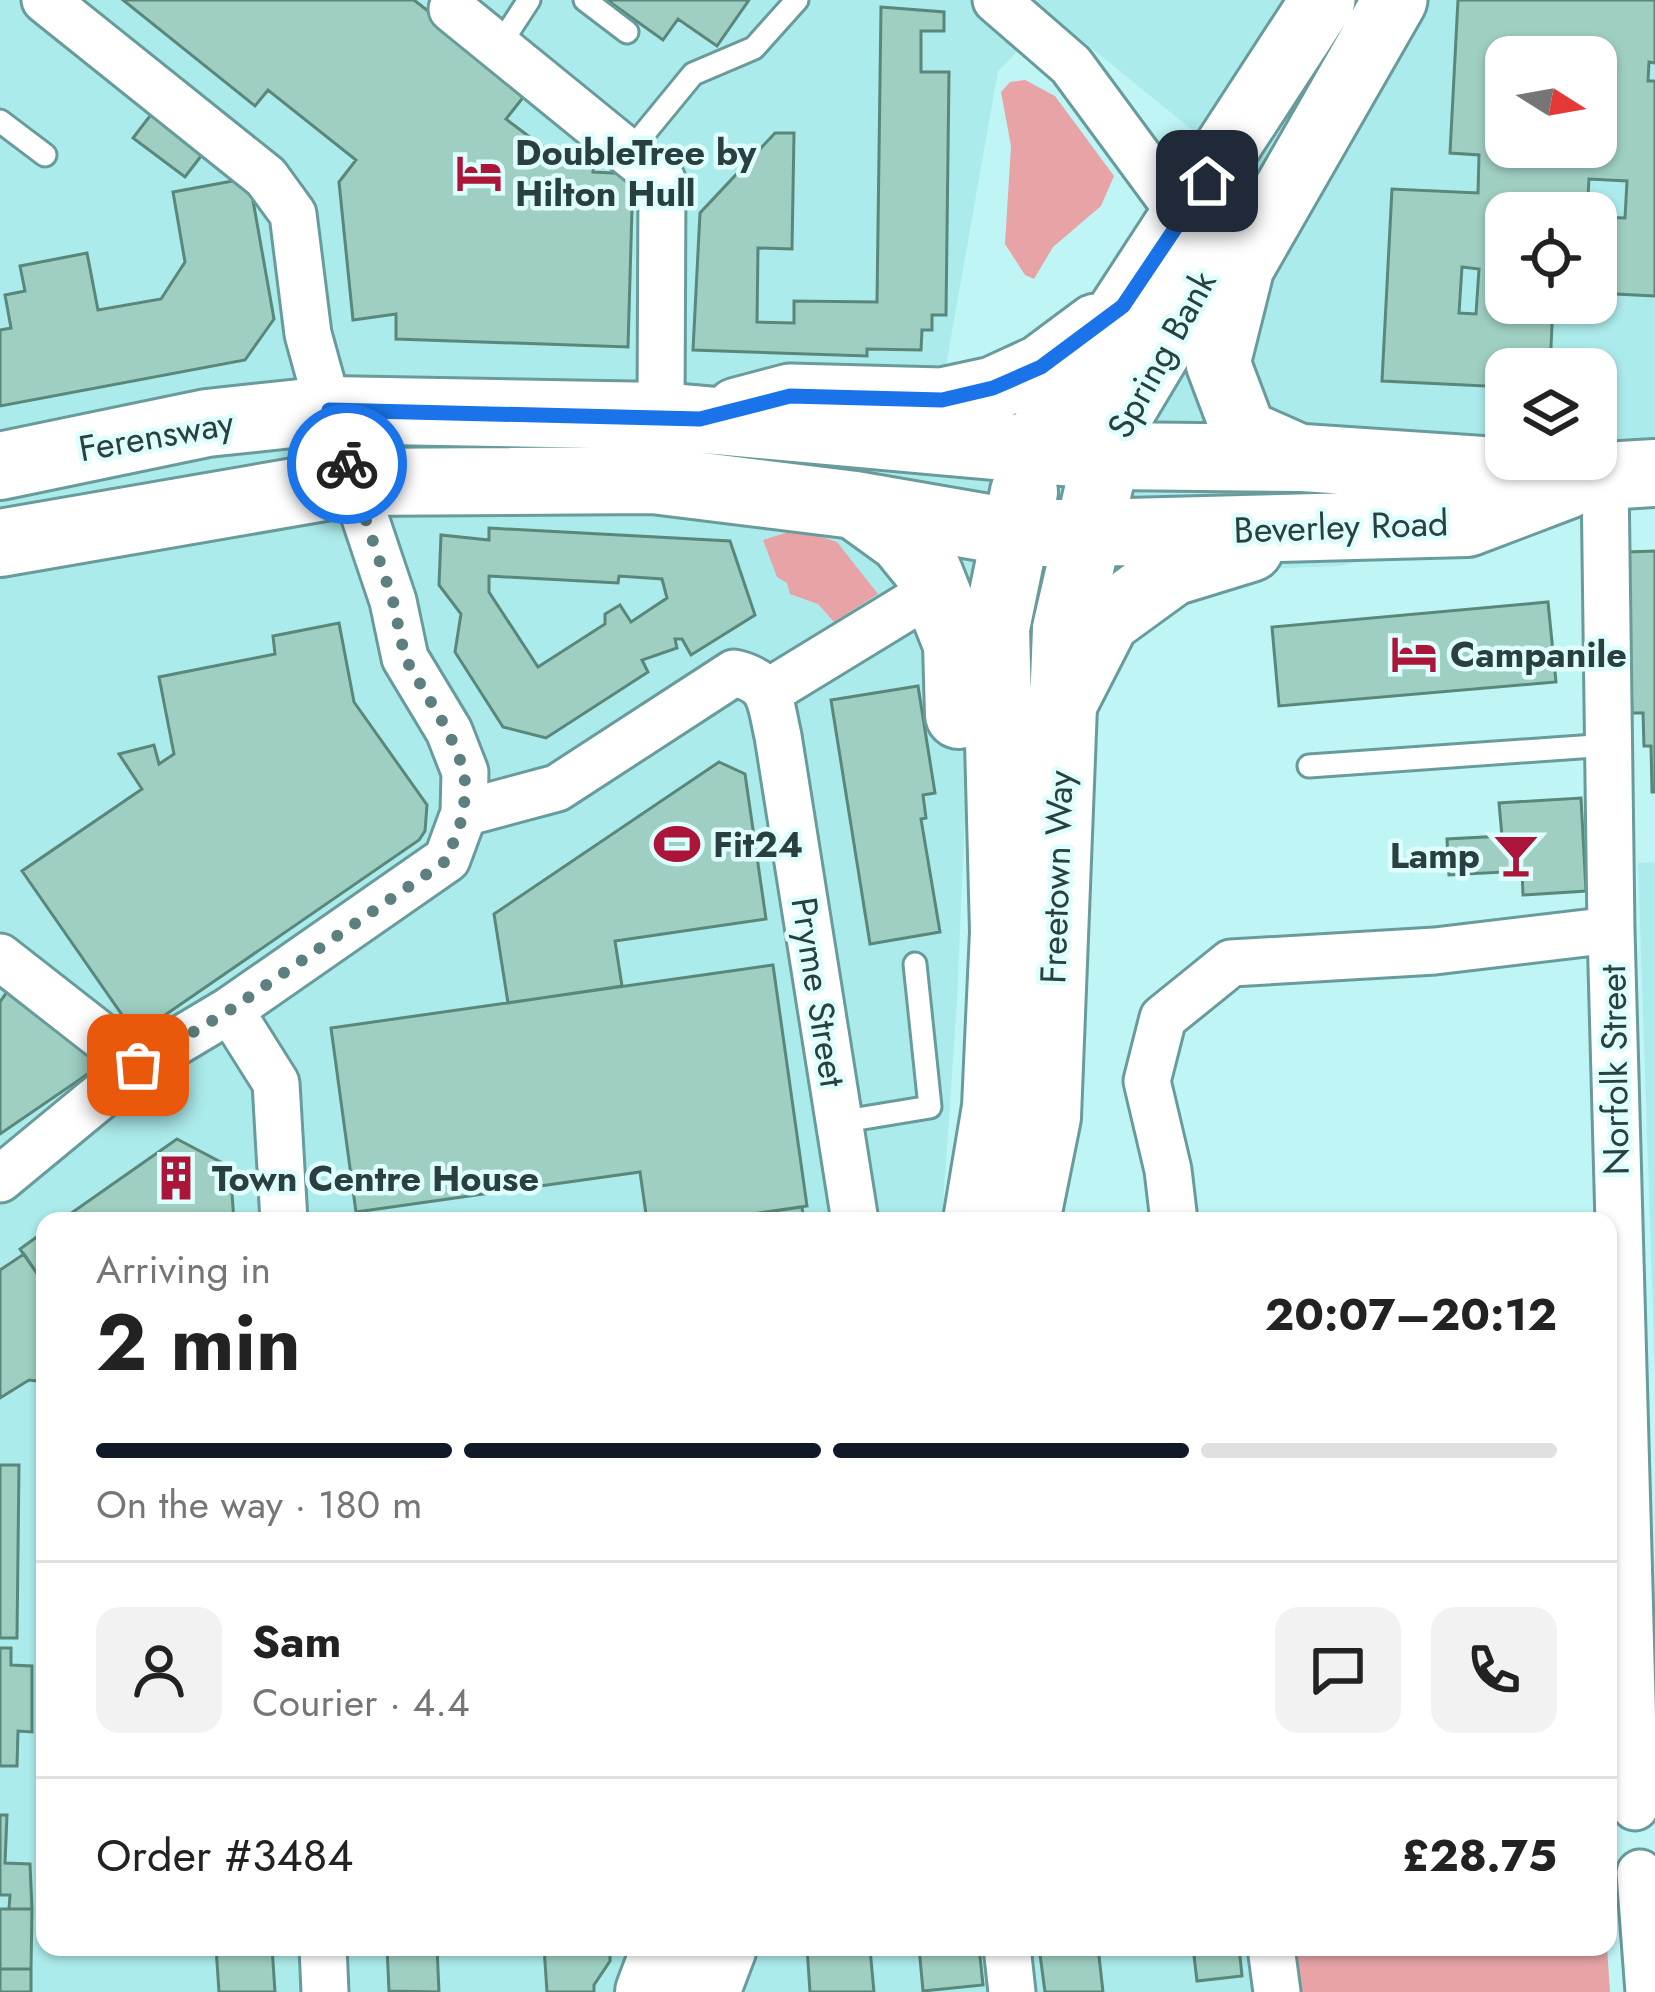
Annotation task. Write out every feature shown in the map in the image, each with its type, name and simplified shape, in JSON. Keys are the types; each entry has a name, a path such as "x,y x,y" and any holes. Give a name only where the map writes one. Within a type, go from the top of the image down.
{"main road":[{"name":"Ferensway","path":"0,543 341,446 681,418 1032,447"},
{"name":"Ferensway","path":"0,466 207,423 341,446 855,505 1017,533"},
{"name":"Beverley Road","path":"1032,447 1106,456 1303,458 1485,468"},
{"name":"Spring Bank","path":"1017,533 1032,447"},
{"name":"Spring Bank","path":"1088,532 1106,456"},
{"name":"Beverley Road","path":"1017,533 1467,523 1603,480"},
{"path":"855,505 902,539 928,572 957,644 964,1082 949,1212"},
{"path":"1063,704 1106,620 1172,572 1341,526"},
{"name":"Freetown Way","path":"1028,1212 1047,1117 1066,629 1088,532"},
{"name":"Freetown Way","path":"978,1212 996,1107 1004,932 996,628 1017,533"},
{"path":"649,1992 663,1956"},
{"path":"706,1992 720,1956"}],"street":[{"path":"0,1179 138,1065 230,1010 447,860 464,813 465,772 448,731 405,658 393,601 308,334 293,214 266,177 45,0"},
{"path":"996,0 1071,64 1183,217"},
{"name":"Spring Bank","path":"1032,447 1323,0"},
{"name":"Spring Bank","path":"1106,456 1124,409 1368,0"},
{"path":"1303,458 1244,432 1218,363 1242,266 1395,0"},
{"path":"452,9 662,180 681,418 790,396 942,400 993,388 1041,367 1123,306"},
{"name":"Norfolk Street","path":"1616,480 1609,745 1616,1212"},
{"path":"464,813 557,788 734,674 755,678 768,692 935,590"},
{"name":"Pryme Street","path":"768,692 854,1212"},
{"path":"1173,1212 1147,1081 1163,1018 1231,963 1435,951 1611,930"},
{"path":"0,957 138,1065"},
{"path":"230,1010 276,1083 283,1212"},
{"name":"Norfolk Street","path":"1617,1294 1625,1779"},
{"path":"1640,1874 1649,1992"},
{"path":"324,1956 326,1992"},
{"path":"1008,1956 1012,1992"},
{"path":"1271,1956 1277,1992"}],"lane":[{"path":"499,46 529,0"},
{"path":"585,0 627,32"},
{"path":"628,152 693,74 754,48 797,0"},
{"path":"0,121 45,154"},
{"path":"1309,766 1609,745"},
{"path":"839,1122 930,1107 915,964"}],"shaded area":[{"path":"0,0 1655,0 1655,500 1635,500 1339,566 954,581 969,722 943,1212 36,1212 36,1956 1287,1956 1291,1992 0,1992","holes":["1052,16 1196,133 1075,316 944,377 998,71"]},
{"path":"1025,80 1055,96 1114,176 1101,206 1053,247 1034,279 1025,275 1005,244 1011,146 1001,92 1010,82"},
{"path":"798,529 837,542 878,594 834,622 818,604 790,594 787,583 777,577 763,540"},
{"path":"1655,862 1655,1376 1638,863"},
{"path":"1287,1956 1608,1956 1610,1992 1291,1992"}],"building":[{"name":"DoubleTree by Hilton Hull","path":"123,0 414,0 529,90 506,119 543,147 594,152 593,172 633,174 628,347 396,339 396,314 353,320 339,182 356,160 268,90 255,106"},
{"path":"607,0 749,0 717,46 678,19 663,40"},
{"path":"1458,0 1655,0 1655,63 1649,62 1648,81 1655,81 1655,296 1617,294 1617,218 1625,218 1627,181 1589,179 1588,192 1485,192 1485,324 1552,324 1551,348 1485,348 1485,386 1382,381 1392,189 1478,193 1479,155 1450,153","holes":["1462,267 1479,269 1476,314 1459,313"]},
{"path":"881,7 944,12 944,31 921,31 921,72 949,72 946,315 932,315 932,330 922,330 921,350 867,349 867,356 693,350 700,213 775,133 794,133 792,249 758,248 757,322 794,323 794,301 877,302"},
{"path":"156,108 208,147 185,177 133,138"},
{"path":"249,178 274,319 245,360 0,406 0,330 11,328 5,295 25,291 20,266 87,253 98,310 161,299 185,262 173,192"},
{"path":"489,528 730,541 755,615 691,655 682,639 675,639 677,648 642,660 648,672 546,738 503,727 455,652 461,614 439,585 441,535 489,540","holes":["489,576 618,583 619,576 662,579 667,598 631,622 620,605 605,614 605,624 538,667 489,592"]},
{"path":"1655,551 1652,792 1651,746 1644,746 1643,713 1632,713 1627,552"},
{"name":"Campanile","path":"1548,602 1556,682 1279,706 1272,627"},
{"path":"339,623 354,702 427,805 425,831 419,840 152,1024 127,1022 22,871 142,789 119,754 154,745 159,764 174,754 159,677 275,654 273,636"},
{"path":"918,686 935,793 923,795 926,818 921,819 940,932 870,944 831,700"},
{"name":"Fit24","path":"719,762 745,774 766,919 615,941 622,986 508,1003 494,914"},
{"name":"Lamp","path":"1581,798 1586,891 1523,895 1522,871 1449,875 1447,839 1502,836 1499,803"},
{"path":"773,965 807,1206 765,1212 646,1212 640,1172 356,1212 331,1028"},
{"path":"9,989 94,1051 95,1069 0,1134 0,1002"},
{"name":"Town Centre House","path":"177,1139 230,1167 233,1212 73,1212"},
{"path":"802,1207 803,1212 767,1212"},
{"path":"36,1237 36,1272 20,1249"},
{"path":"24,1254 36,1272 36,1381 29,1380 0,1398 0,1270"},
{"path":"0,1465 19,1465 17,1638 0,1638"},
{"path":"0,1648 11,1648 11,1665 32,1666 32,1732 18,1731 17,1766 0,1766"},
{"path":"0,1815 7,1815 5,1863 30,1864 32,1909 9,1909 10,1895 0,1895"},
{"path":"0,1909 32,1909 31,1969 0,1969"},
{"path":"217,1956 273,1956 275,1992 219,1992"},
{"path":"387,1956 437,1956 439,1992 389,1991"},
{"path":"545,1956 610,1956 594,1992 547,1992"},
{"path":"808,1956 871,1956 874,1992 810,1992"},
{"path":"920,1956 980,1956 983,1985 923,1991"},
{"path":"1040,1956 1099,1956 1103,1992 1045,1992"},
{"path":"1194,1956 1240,1956 1242,1976 1197,1981"},
{"path":"0,1969 31,1969 31,1992 0,1992"}],"way so far":[{"path":"138,1065 230,1010 447,860 464,813 465,772 448,731 405,658 393,601 347,464"}],"place":[{"name":"DoubleTree by Hilton Hull","path":"479,173"},
{"name":"Campanile","path":"1414,654"},
{"name":"Fit24","path":"677,844"},
{"name":"Lamp","path":"1516,855"},
{"name":"Town Centre House","path":"176,1178"}],"route":[{"path":"347,464 329,410 700,419 790,396 942,400 993,388 1041,367 1123,306 1207,181"}]}
